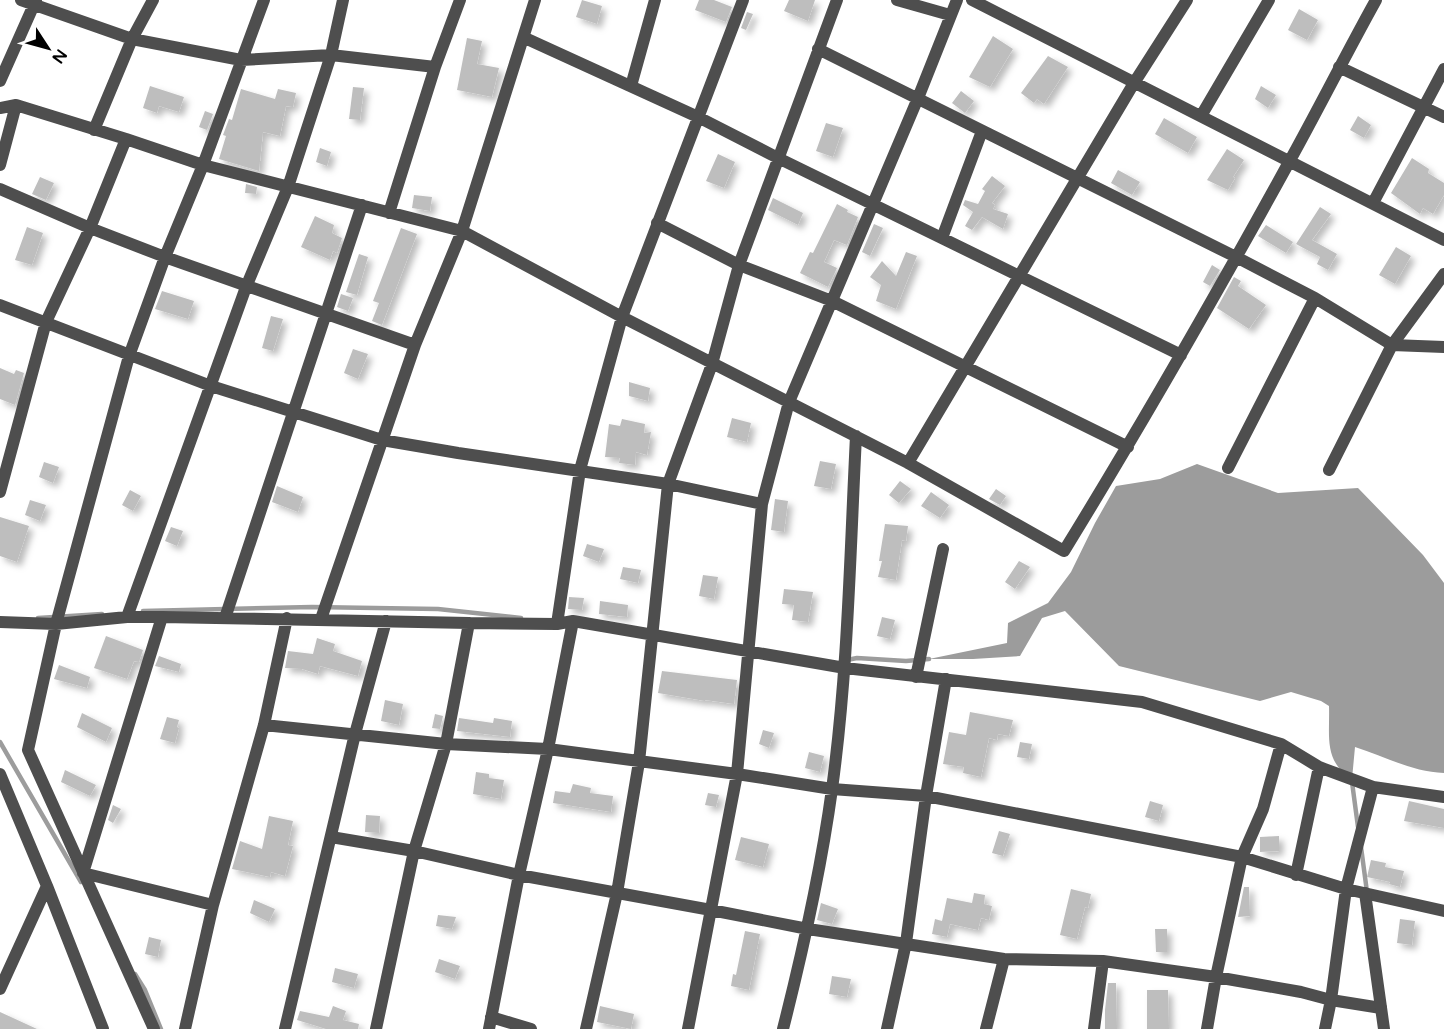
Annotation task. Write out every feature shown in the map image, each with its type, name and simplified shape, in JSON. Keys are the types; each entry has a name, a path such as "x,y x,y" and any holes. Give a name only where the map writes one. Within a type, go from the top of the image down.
{"street":[{"path":"21,0 35,2 132,39 240,60 331,55 435,67"},
{"path":"94,130 132,39 153,0"},
{"path":"154,1029 28,750 56,624 129,356 264,0"},
{"path":"127,617 246,287 288,188 331,55 344,0"},
{"path":"388,213 435,67 460,0"},
{"path":"321,619 415,345 462,231 525,38 535,0"},
{"path":"631,86 655,0"},
{"path":"557,624 580,470 622,317 743,0"},
{"path":"586,1029 617,893 639,762 654,636 668,484 712,364 739,265 837,0"},
{"path":"897,0 950,15"},
{"path":"688,1029 737,774 762,504 789,402 918,98 957,0"},
{"path":"972,0 1444,240"},
{"path":"908,463 1134,83 1187,0"},
{"path":"1201,116 1269,0"},
{"path":"0,108 16,105 203,165 462,231 712,364 908,463 1064,551 1181,355 1376,0"},
{"path":"0,81 35,2"},
{"path":"525,38 698,117 1181,355"},
{"path":"818,49 1236,257 1315,298 1392,345 1444,347"},
{"path":"1339,67 1444,117"},
{"path":"1373,203 1444,69"},
{"path":"0,165 16,105"},
{"path":"942,238 982,131"},
{"path":"0,492 45,322 90,228 126,139"},
{"path":"0,189 165,257 415,345"},
{"path":"225,618 362,205"},
{"path":"657,223 739,265 832,301 1128,447"},
{"path":"1329,471 1392,345 1444,274"},
{"path":"1228,468 1315,298"},
{"path":"0,305 211,386 382,440 668,484 762,504"},
{"path":"783,1029 808,929 832,789 844,668 856,436"},
{"path":"916,677 943,549"},
{"path":"0,622 56,624 127,617 557,624 573,621 844,668 1142,702 1281,744 1319,767 1373,787 1444,797"},
{"path":"83,873 162,617"},
{"path":"185,1029 213,905 264,725 287,618"},
{"path":"285,1029 355,734 386,621"},
{"path":"531,1029 490,1023 519,875 549,749 573,621"},
{"path":"376,1029 414,851 446,744 469,623"},
{"path":"887,1029 906,943 926,796 946,678"},
{"path":"264,725 446,744 549,749 832,789 926,796 1242,857 1346,889 1444,911"},
{"path":"1207,1029 1242,857 1263,809 1281,744"},
{"path":"1296,875 1319,767"},
{"path":"0,774 103,1029"},
{"path":"1325,1029 1346,889 1373,787"},
{"path":"331,837 414,851 519,875 808,929 1004,959 1103,962 1216,977 1381,1008"},
{"path":"83,873 213,905"},
{"path":"0,988 47,886"},
{"path":"1365,893 1384,1029"},
{"path":"986,1029 1004,959"},
{"path":"1094,1029 1103,962"}],"shaded area":[{"path":"1197,464 1278,493 1358,488 1423,555 1444,583 1444,773 1409,767 1355,747 1352,779 1336,764 1332,756 1329,738 1329,706 1321,701 1291,692 1260,701 1119,666 1065,611 1042,618 1020,656 929,659 1007,643 1008,623 1048,603 1071,572 1116,486 1160,479"}],"building":[{"path":"582,0 602,6 597,24 576,17"},
{"path":"699,0 714,0 732,7 726,22 695,10"},
{"path":"789,0 815,0 808,21 784,11"},
{"path":"1299,9 1318,20 1307,40 1288,30"},
{"path":"747,12 753,14 746,30 741,28"},
{"path":"993,36 1013,49 990,87 969,77"},
{"path":"467,38 482,41 477,64 499,68 492,97 457,90"},
{"path":"1048,56 1068,67 1044,104 1037,99 1034,103 1021,93"},
{"path":"150,86 184,97 179,112 159,106 157,113 143,108"},
{"path":"1261,86 1276,95 1268,108 1255,99"},
{"path":"353,87 364,88 360,120 349,119"},
{"path":"241,89 275,99 278,89 296,93 293,107 286,106 280,136 263,132 259,171 219,159 226,136 223,135 229,119 232,120"},
{"path":"961,91 974,101 965,113 952,103"},
{"path":"205,111 213,114 207,130 199,127"},
{"path":"1358,116 1371,125 1364,138 1350,130"},
{"path":"1164,118 1197,137 1188,153 1155,134"},
{"path":"826,123 843,128 833,157 816,151"},
{"path":"320,148 331,152 327,166 316,162"},
{"path":"1227,149 1244,160 1228,190 1207,180"},
{"path":"718,154 735,162 724,188 706,181"},
{"path":"1412,158 1429,169 1428,173 1444,183 1444,195 1433,214 1423,208 1420,214 1391,193"},
{"path":"1118,170 1140,182 1132,195 1111,183"},
{"path":"992,176 1005,186 992,203 995,205 993,209 1008,214 1003,229 982,217 972,230 965,226 973,212 963,205 965,200 978,204 985,191 982,189"},
{"path":"40,177 54,183 46,200 32,194"},
{"path":"246,184 257,187 256,194 245,193"},
{"path":"414,195 432,197 430,211 412,208"},
{"path":"773,198 803,213 798,225 768,210"},
{"path":"837,204 858,217 847,245 834,240 824,262 837,268 828,287 800,273 810,252 813,253"},
{"path":"1320,207 1331,214 1312,240 1337,254 1328,270 1317,264 1320,257 1296,244"},
{"path":"315,216 334,225 332,233 342,238 337,253 333,251 330,260 301,247"},
{"path":"874,224 883,228 870,256 862,252"},
{"path":"1266,225 1293,242 1286,253 1258,236"},
{"path":"27,227 43,233 32,265 15,260"},
{"path":"401,228 417,234 382,325 372,321 379,303 373,301"},
{"path":"1396,247 1411,256 1395,284 1379,275"},
{"path":"906,252 917,256 896,309 876,301 881,285 870,277 882,261 896,276"},
{"path":"359,254 368,257 357,295 346,292"},
{"path":"1212,265 1220,270 1210,286 1203,282"},
{"path":"1234,277 1241,281 1238,286 1266,305 1249,329 1217,308"},
{"path":"162,291 194,301 188,319 155,309"},
{"path":"341,294 353,298 348,311 337,307"},
{"path":"271,316 283,319 273,351 262,348"},
{"path":"353,349 368,354 358,379 344,373"},
{"path":"0,368 14,374 16,370 24,373 15,405 0,399"},
{"path":"629,382 650,388 648,401 629,396"},
{"path":"732,418 751,423 747,442 727,437"},
{"path":"622,419 645,424 644,433 651,432 647,455 636,452 635,465 619,463 620,458 605,457 609,424 620,426"},
{"path":"820,461 836,464 831,489 814,486"},
{"path":"44,462 59,467 53,483 39,477"},
{"path":"900,481 911,489 899,503 889,495"},
{"path":"277,486 303,497 298,512 272,502"},
{"path":"996,489 1006,496 1000,505 989,499"},
{"path":"130,490 141,496 133,511 122,505"},
{"path":"931,492 949,505 940,518 921,506"},
{"path":"775,499 788,501 784,532 771,530"},
{"path":"30,500 46,505 40,521 25,515"},
{"path":"0,517 29,526 17,562 0,556"},
{"path":"885,524 908,526 906,541 902,540 896,580 878,577 882,561 879,561"},
{"path":"171,527 183,531 177,546 165,541"},
{"path":"587,544 604,549 599,562 583,556"},
{"path":"1019,561 1030,567 1015,589 1005,582"},
{"path":"623,567 641,570 638,583 620,579"},
{"path":"703,575 718,577 714,599 699,596"},
{"path":"784,589 813,592 808,622 792,620 794,605 782,604"},
{"path":"569,597 584,598 582,610 568,609"},
{"path":"600,601 628,605 627,617 599,614"},
{"path":"882,617 895,620 890,639 877,636"},
{"path":"106,636 143,650 139,662 134,661 127,679 94,668"},
{"path":"317,638 335,644 333,651 362,661 358,676 320,666 318,674 302,669 285,668 288,651 313,654"},
{"path":"159,656 181,664 179,672 155,666"},
{"path":"59,665 90,677 87,688 54,679"},
{"path":"662,671 737,680 734,704 658,693"},
{"path":"385,700 403,704 399,725 381,721"},
{"path":"970,712 1013,720 1009,736 998,734 997,740 989,738 981,777 963,773 964,767 943,764 949,732 966,735"},
{"path":"82,713 112,728 106,742 77,727"},
{"path":"435,714 443,716 440,729 432,728"},
{"path":"167,717 179,720 175,743 160,739"},
{"path":"459,718 493,723 494,718 512,721 510,737 457,731"},
{"path":"763,730 774,733 769,748 759,744"},
{"path":"1020,742 1032,744 1029,759 1017,757"},
{"path":"809,752 824,756 820,772 805,768"},
{"path":"65,770 96,785 90,796 61,782"},
{"path":"476,772 489,774 489,778 504,780 501,799 473,794"},
{"path":"573,784 591,788 590,793 613,796 611,812 553,803 555,791 570,793"},
{"path":"708,793 719,795 716,807 705,805"},
{"path":"1150,801 1163,805 1159,821 1145,817"},
{"path":"1409,801 1444,809 1444,828 1404,821"},
{"path":"113,805 121,809 113,823 108,820"},
{"path":"366,815 380,816 379,833 365,832"},
{"path":"269,816 293,821 288,845 293,846 285,876 271,872 270,877 232,869 240,841 262,849"},
{"path":"999,831 1010,834 1003,856 992,853"},
{"path":"1279,836 1279,851 1260,852 1260,837"},
{"path":"741,837 769,844 763,867 735,860"},
{"path":"1371,860 1386,863 1385,867 1404,871 1400,887 1389,884 1390,882 1367,877"},
{"path":"1244,887 1249,887 1250,916 1238,917"},
{"path":"1071,889 1091,894 1088,908 1085,907 1077,939 1060,935"},
{"path":"974,893 985,895 984,904 992,906 989,920 981,918 978,930 950,924 947,937 932,934 935,919 942,921 947,898 972,903"},
{"path":"254,900 275,909 269,922 250,913"},
{"path":"821,903 838,909 832,924 817,920"},
{"path":"438,915 456,917 452,929 436,926"},
{"path":"1400,919 1415,921 1412,945 1397,943"},
{"path":"1155,929 1167,929 1167,952 1156,952"},
{"path":"745,931 760,934 749,990 731,986 733,974 736,975"},
{"path":"149,937 161,940 158,957 145,954"},
{"path":"439,959 460,966 455,979 435,972"},
{"path":"335,968 358,974 354,988 332,982"},
{"path":"832,976 851,979 847,997 829,994"},
{"path":"1108,983 1116,983 1117,1029 1105,1029"},
{"path":"1147,990 1168,990 1169,1029 1147,1029"},
{"path":"333,1006 346,1011 343,1020 359,1024 358,1029 326,1029 297,1020 300,1011 329,1017"},
{"path":"600,1006 634,1014 631,1029 597,1022"},
{"path":"0,1012 37,1029 0,1029"}],"waterway":[{"path":"143,611 312,607 438,609 521,618"},
{"path":"38,618 102,614"},
{"path":"847,660 857,658 906,661 929,659"},
{"path":"0,742 81,882"},
{"path":"1352,782 1358,827"},
{"path":"1361,847 1367,892"},
{"path":"135,974 145,990 161,1029"}]}
